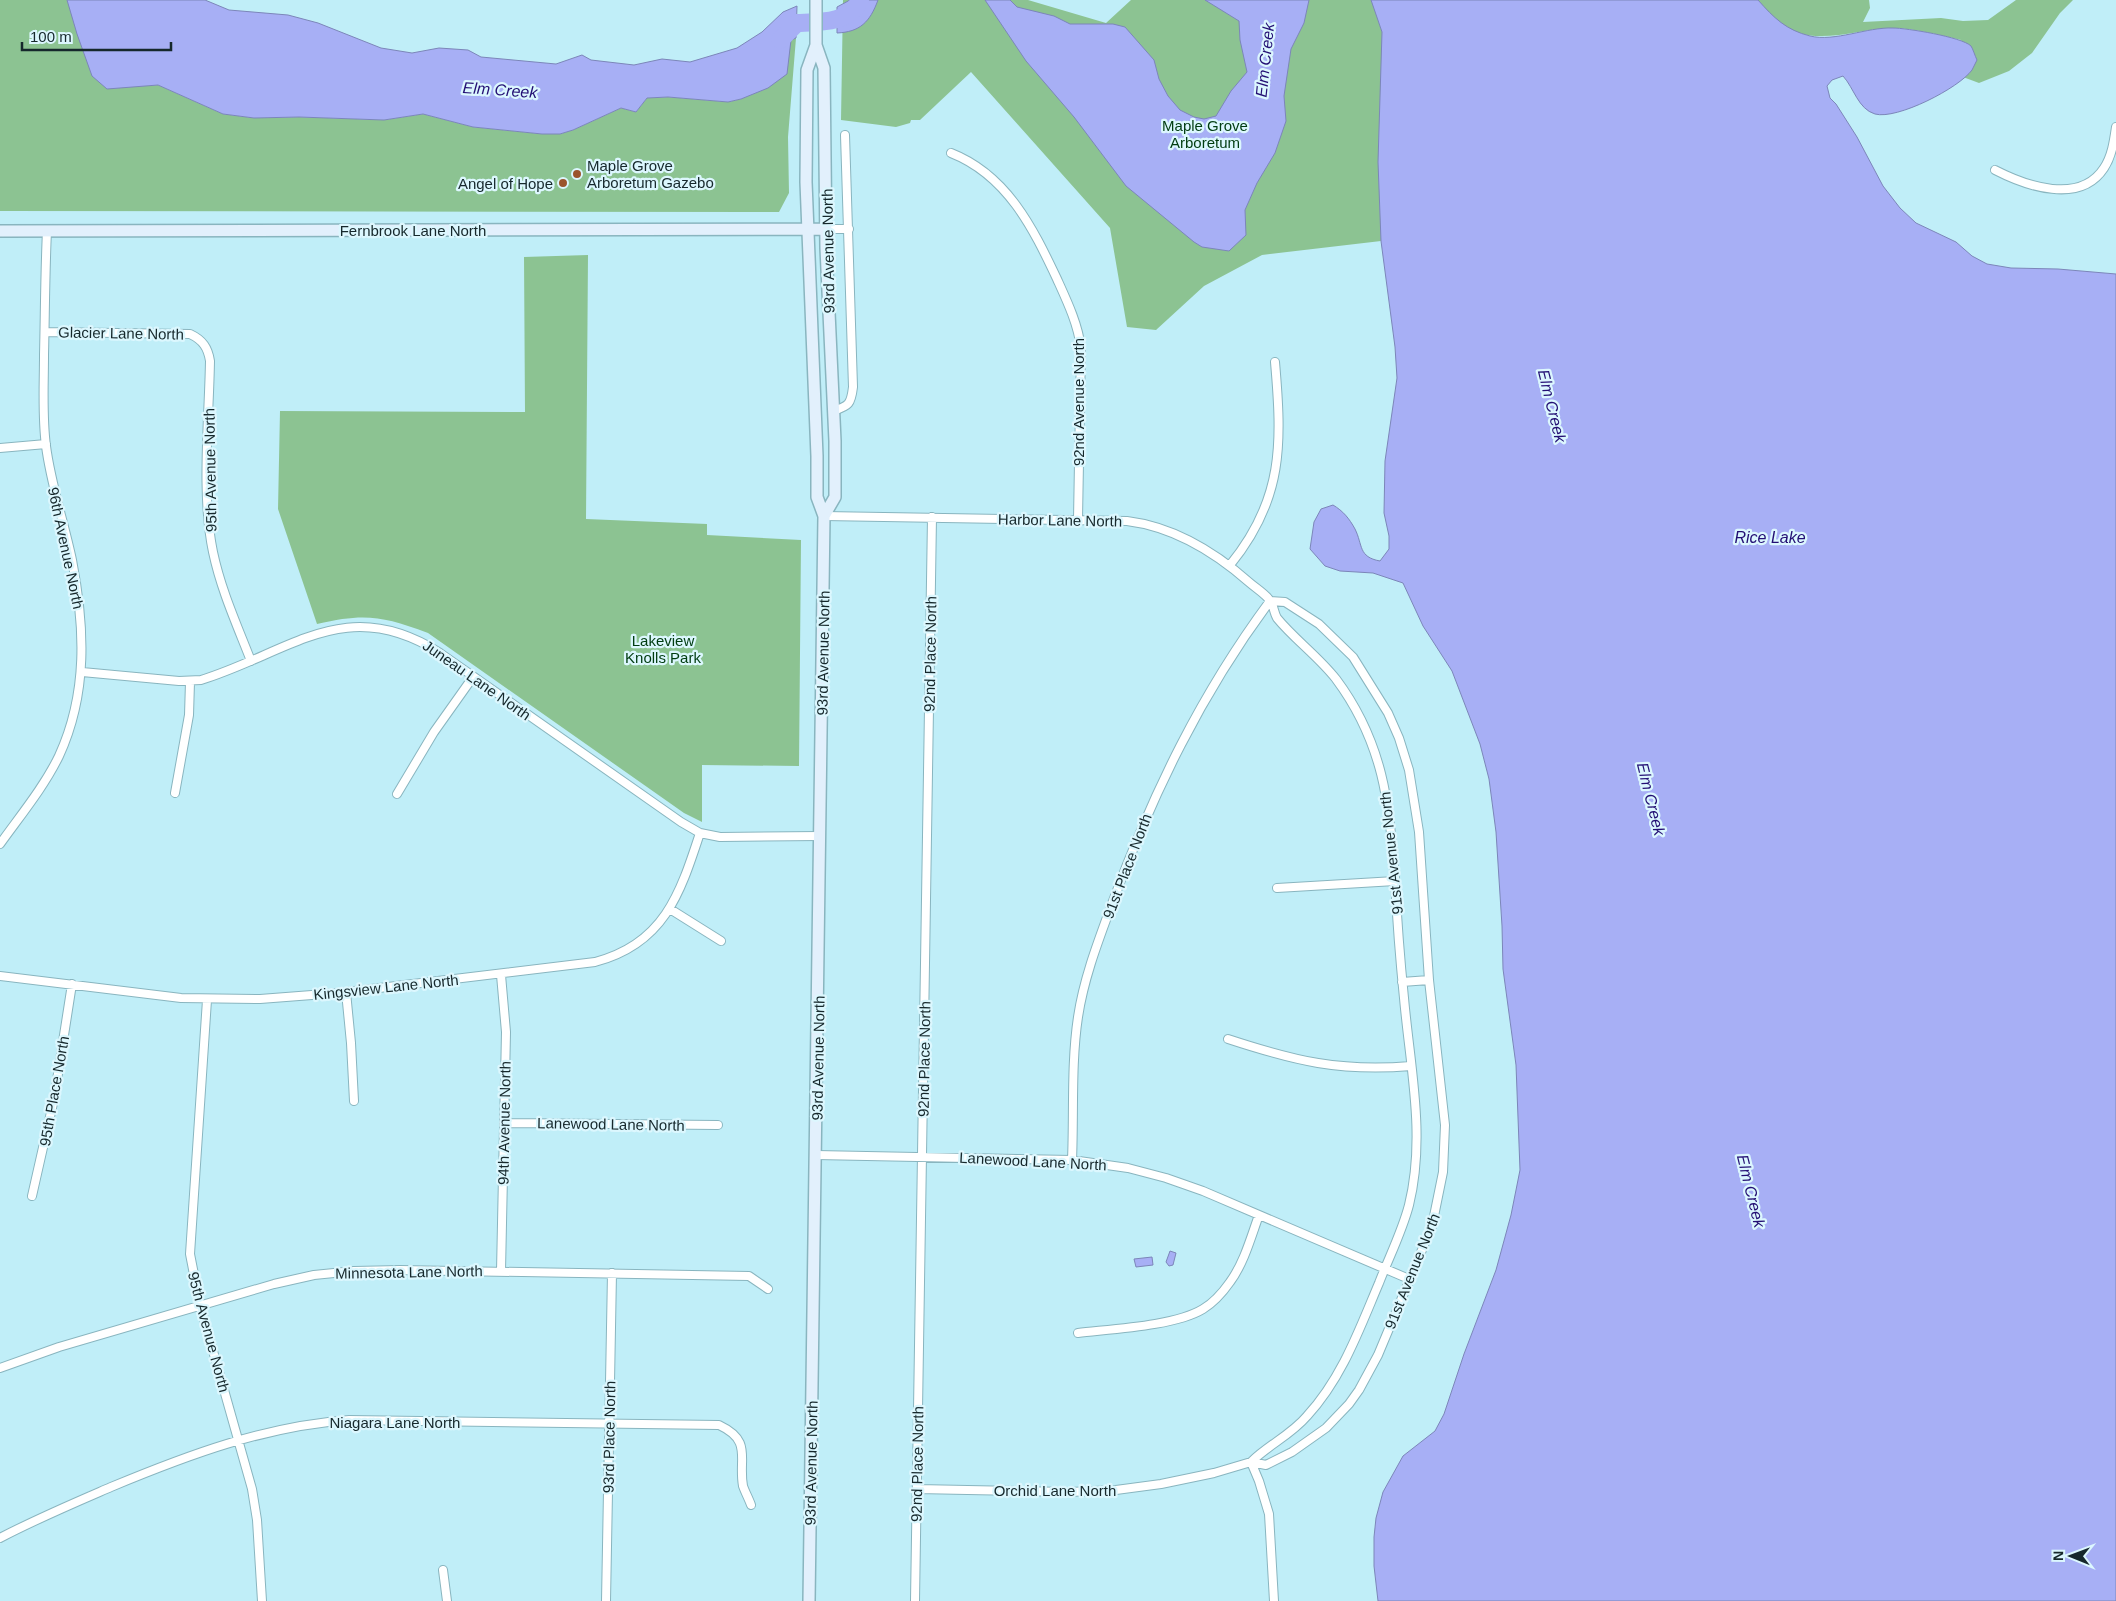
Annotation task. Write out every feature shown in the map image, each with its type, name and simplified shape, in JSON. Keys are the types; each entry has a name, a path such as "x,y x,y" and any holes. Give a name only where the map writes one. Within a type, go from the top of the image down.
{"main road":[{"name":"93rd Avenue North","path":"816,0 816,45 824,68 826,229 835,497 824,516"},
{"name":"93rd Avenue North","path":"809,1601 824,516 817,497 817,456 807,229 807,70 816,45"},
{"name":"Fernbrook Lane North","path":"0,231 826,229"}],"street":[{"path":"1995,170 2017,181 2043,187 2063,190 2086,184 2097,177 2104,168 2110,156 2116,127"},
{"path":"833,411 847,406 852,398 853,388 845,135"},
{"name":"92nd Avenue North","path":"951,152 970,160 980,167 1020,210 1029,223 1052,269 1078,330 1081,348 1078,519"},
{"path":"826,229 849,229"},
{"name":"96th Avenue North","path":"0,844 45,780 58,757 76,705 82,672 79,602 72,560 46,444 44,397 47,231"},
{"name":"Glacier Lane North","path":"45,332 190,334 198,337"},
{"name":"95th Avenue North","path":"198,337 208,351 210,361 207,491 213,552 221,583 251,661"},
{"path":"1230,566 1258,524 1275,479 1279,437 1275,362"},
{"path":"0,448 46,444"},
{"name":"Harbor Lane North","path":"824,516 1078,519 1127,521 1153,525 1194,542 1230,566 1270,601"},
{"name":"92nd Place North","path":"915,1601 932,517"},
{"name":"91st Avenue North","path":"1270,601 1285,602 1319,624 1333,635 1353,657 1394,725 1407,762 1419,832 1429,980 1444,1107 1446,1142 1436,1210 1429,1233 1369,1374 1349,1404 1326,1428 1292,1452 1266,1465 1251,1462 1305,1418 1340,1372 1405,1217 1415,1178 1418,1130 1402,982 1389,806 1383,776 1369,736 1336,679 1317,656 1276,616 1270,601"},
{"name":"91st Place North","path":"1072,1160 1078,1018 1083,988 1094,954 1134,846 1155,798 1200,709 1225,665 1270,601"},
{"name":"Juneau Lane North","path":"82,672 190,682 212,677 326,630 341,627 389,629 421,641 681,822 700,833 720,836 821,836"},
{"path":"397,794 434,732 473,677"},
{"path":"175,793 188,721 190,682"},
{"name":"Kingsview Lane North","path":"0,976 207,1000 285,998 584,965 609,959 627,951 645,939 661,922 684,882 700,833"},
{"path":"1276,888 1395,882"},
{"path":"670,909 721,941"},
{"name":"94th Avenue North","path":"501,974 506,1032 501,1271"},
{"path":"1402,982 1429,980"},
{"name":"95th Place North","path":"32,1196 54,1099 72,984"},
{"path":"346,992 354,1101"},
{"name":"95th Avenue North","path":"207,1000 190,1254 200,1305 252,1489 257,1520 262,1601"},
{"path":"1228,1039 1274,1054 1339,1067 1411,1066"},
{"name":"Lanewood Lane North","path":"504,1122 718,1125"},
{"name":"Lanewood Lane North","path":"816,1155 1072,1160 1110,1165 1166,1178 1259,1215 1409,1279"},
{"path":"1078,1333 1167,1321 1186,1317 1203,1309 1219,1296 1231,1281 1240,1264 1259,1215"},
{"name":"Minnesota Lane North","path":"0,1368 59,1346 274,1284 322,1274 354,1270 749,1276 768,1289"},
{"name":"93rd Place North","path":"606,1601 612,1273"},
{"name":"Niagara Lane North","path":"0,1538 56,1511 189,1455 238,1440 300,1425 349,1420 708,1423 719,1425 728,1429 736,1436 741,1446 744,1458 743,1487 751,1505"},
{"path":"1251,1462 1269,1514 1274,1601"},
{"name":"Orchid Lane North","path":"917,1489 1070,1492 1116,1490 1161,1484 1214,1473 1251,1462"},
{"path":"443,1570 447,1601"}],"green space":[{"path":"0,0 67,0 107,88 158,85 223,114 254,118 299,117 384,120 423,114 473,127 542,134 560,134 573,130 621,108 636,112 647,98 668,97 728,102 741,99 753,93 791,39 796,38 788,137 789,193 779,212 0,211"},
{"name":"Maple Grove Arboretum","path":"843,0 1028,0 1106,23 1131,0 1386,0 1387,110 1381,241 1262,255 1204,286 1156,330 1127,327 1110,228 971,72 920,120 911,120 910,123 896,127 841,120"},
{"path":"1758,0 1869,0 1870,8 1863,22 1941,18 1963,21 1988,20 2016,0 2073,0 2060,13 2032,53 2009,71 1979,83 1963,77 1971,71 1961,40 1900,28 1877,29 1832,36 1803,34 1789,29 1776,20"},
{"name":"Lakeview Knolls Park","path":"588,255 586,519 707,524 707,535 801,540 799,766 702,765 702,822 684,813 428,633 398,623 373,618 348,618 317,624 278,509 280,411 525,412 524,257"}],"water":[{"path":"67,0 205,0 229,10 288,15 318,23 381,48 412,53 439,48 468,50 481,57 556,64 582,55 591,60 634,65 662,59 690,62 737,48 762,32 783,12 797,6 796,38 791,40 787,74 768,88 728,102 668,97 647,98 636,112 621,108 573,130 560,134 542,134 473,127 423,114 384,120 299,117 254,118 223,114 158,85 107,89 92,76"},
{"path":"850,0 878,0 868,20 852,31 837,33 837,7"},
{"path":"985,0 1010,0 1017,7 1054,16 1070,24 1113,24 1125,27 1154,60 1159,79 1168,96 1180,110 1194,117 1204,119 1216,116 1231,91 1247,72 1240,40 1239,21 1205,0 1309,0 1304,23 1291,49 1284,96 1286,121 1275,153 1257,183 1245,210 1246,235 1229,251 1202,247 1126,186 1074,117 1026,61"},
{"name":"Rice Lake","path":"1371,0 1758,0 1787,27 1810,36 1830,37 1893,28 1921,31 1957,39 1972,47 1977,60 1972,70 1954,85 1927,101 1912,107 1885,115 1875,114 1864,108 1843,76 1832,80 1827,86 1830,98 1836,104 1857,137 1883,186 1900,208 1916,223 1956,242 1972,256 1987,264 2011,268 2058,269 2116,274 2116,1601 1378,1601 1374,1566 1374,1537 1376,1518 1383,1492 1403,1456 1435,1431 1444,1414 1464,1354 1496,1270 1511,1215 1520,1170 1516,1065 1503,969 1496,832 1489,779 1480,744 1452,671 1423,626 1403,583 1373,573 1340,571 1325,566 1310,549 1314,522 1321,509 1333,505 1343,512 1350,521 1355,529 1362,550 1368,557 1380,561 1389,549 1389,536 1384,513 1385,461 1397,378 1395,347 1381,241 1378,162 1382,32"},
{"path":"1170,1251 1176,1253 1173,1265 1169,1266 1166,1262"},
{"path":"1152,1257 1153,1265 1136,1267 1134,1259"}],"waterway":[{"name":"Elm Creek","path":"780,40 797,23 824,22 841,18 849,14 860,0"}],"place":[{"name":"Maple Grove Arboretum Gazebo","path":"577,174"},
{"name":"Angel of Hope","path":"563,183"}]}
